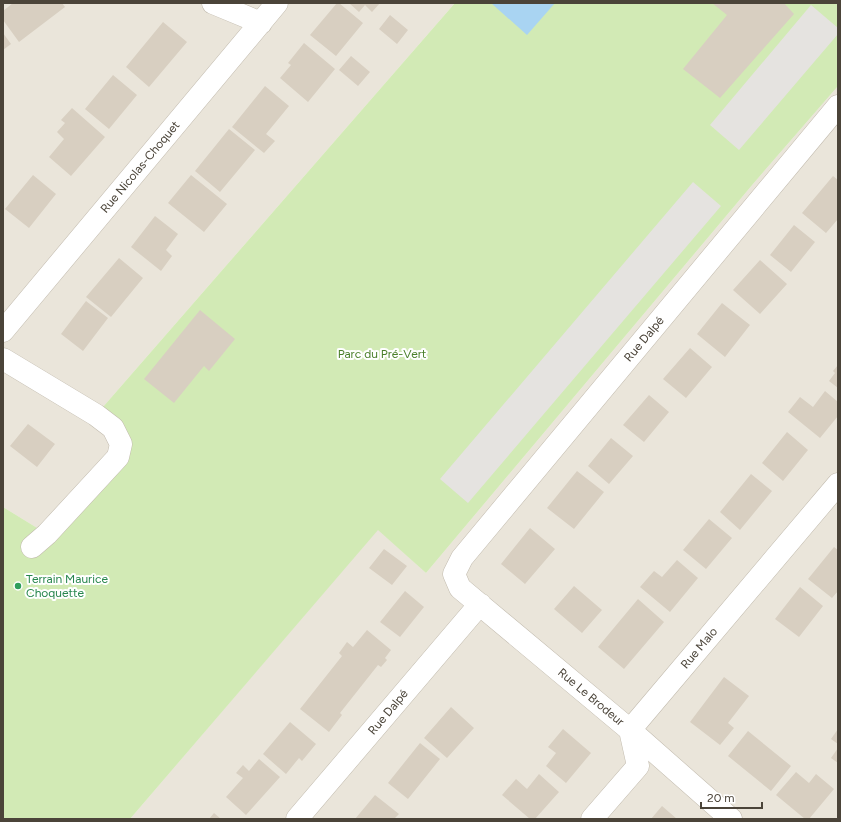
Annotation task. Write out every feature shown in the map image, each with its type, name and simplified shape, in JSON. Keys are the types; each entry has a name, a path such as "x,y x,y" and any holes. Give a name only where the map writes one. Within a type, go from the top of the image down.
{"street":[{"path":"213,3 261,23"},
{"name":"Rue Nicolas-Choquet","path":"3,331 277,3"},
{"name":"Rue Dalpé","path":"454,574 462,558 838,106"},
{"path":"3,359 96,415 112,428 122,444 118,457 47,534 32,547"},
{"name":"Rue Malo","path":"630,730 838,484"},
{"name":"Rue Le Brodeur","path":"454,574 460,588 630,730 731,819"},
{"name":"Rue Dalpé","path":"297,819 480,604"},
{"path":"592,819 638,766 630,730"}],"shaded area":[{"path":"3,3 455,3 96,415 121,444 47,534 3,507"},
{"path":"811,5 838,28 838,34 739,150 710,125"},
{"path":"838,86 838,819 130,819 378,529 426,573 753,184"},
{"path":"693,182 721,206 468,503 440,479"}],"green space":[{"name":"Parc du Pré-Vert","path":"455,3 838,3 838,86 753,184 426,573 378,530 130,819 3,819 3,507 47,534 118,457 96,415"}],"water":[{"path":"491,3 555,3 527,35"}],"building":[{"path":"13,3 62,3 65,7 19,42 3,20 3,11"},
{"path":"337,3 339,3 363,23 336,56 310,35"},
{"path":"349,3 380,3 372,12 365,5 359,12"},
{"path":"712,3 784,3 794,14 720,98 683,69 727,15"},
{"path":"390,15 408,30 397,44 379,29"},
{"path":"163,22 187,42 149,87 126,67"},
{"path":"3,33 11,44 3,50"},
{"path":"304,43 335,69 308,102 280,78 291,65 288,63"},
{"path":"351,56 370,72 358,86 339,70"},
{"path":"113,75 137,95 109,129 85,109"},
{"path":"265,86 289,106 266,134 275,141 264,153 232,127"},
{"path":"72,108 105,137 71,176 49,157 64,139 57,132 65,123 61,120"},
{"path":"229,129 255,150 220,192 195,171"},
{"path":"33,175 56,194 29,228 5,209"},
{"path":"191,175 227,204 204,232 168,203"},
{"path":"833,176 838,180 838,219 826,233 802,213"},
{"path":"155,216 178,234 166,250 172,256 161,271 131,247"},
{"path":"794,225 815,242 791,272 770,255"},
{"path":"119,258 143,278 111,317 86,297"},
{"path":"760,260 787,284 760,314 733,290"},
{"path":"86,301 108,318 83,351 61,334"},
{"path":"722,303 750,325 725,357 697,334"},
{"path":"200,310 235,339 209,371 204,366 174,403 144,379"},
{"path":"690,348 712,367 686,398 663,379"},
{"path":"838,365 838,388 829,381 835,373 833,371"},
{"path":"825,391 838,402 838,416 820,438 788,412 800,397 813,407"},
{"path":"649,395 669,412 644,442 623,425"},
{"path":"28,424 55,444 37,467 10,446"},
{"path":"787,432 808,450 783,481 762,463"},
{"path":"611,438 633,456 609,484 588,466"},
{"path":"577,471 604,492 574,529 547,508"},
{"path":"751,474 772,491 740,530 720,512"},
{"path":"709,519 732,538 706,569 683,550"},
{"path":"530,528 555,549 525,584 501,564"},
{"path":"834,547 838,550 838,591 832,598 808,579"},
{"path":"384,549 407,566 392,585 369,568"},
{"path":"677,560 698,578 670,612 640,587 654,571 662,577"},
{"path":"574,586 602,610 582,633 554,609"},
{"path":"800,587 823,606 799,637 775,619"},
{"path":"405,591 424,607 400,637 380,622"},
{"path":"638,599 664,622 624,669 598,647"},
{"path":"367,630 391,650 385,658 387,660 381,667 378,665 340,713 342,715 329,732 300,709 342,656 339,653 347,642 353,647"},
{"path":"724,677 749,696 728,723 734,728 720,745 690,722"},
{"path":"451,707 474,728 447,758 424,738"},
{"path":"290,722 316,744 302,761 299,758 286,774 263,754"},
{"path":"563,729 591,753 566,783 546,766 556,753 548,747"},
{"path":"838,729 838,744 831,739"},
{"path":"748,731 791,766 771,791 728,756"},
{"path":"420,743 440,759 408,799 388,783"},
{"path":"838,748 838,763 831,758"},
{"path":"259,759 280,777 246,815 226,797 243,778 236,773 243,765 249,771"},
{"path":"796,772 809,783 816,774 834,789 809,819 805,819 776,795"},
{"path":"539,774 559,792 535,819 530,819 502,795 516,779 527,789"},
{"path":"375,795 399,814 394,819 355,819"},
{"path":"662,806 677,819 651,819"},
{"path":"214,813 221,819 209,819"}],"place":[{"name":"Terrain Maurice Choquette","path":"18,586"}]}
